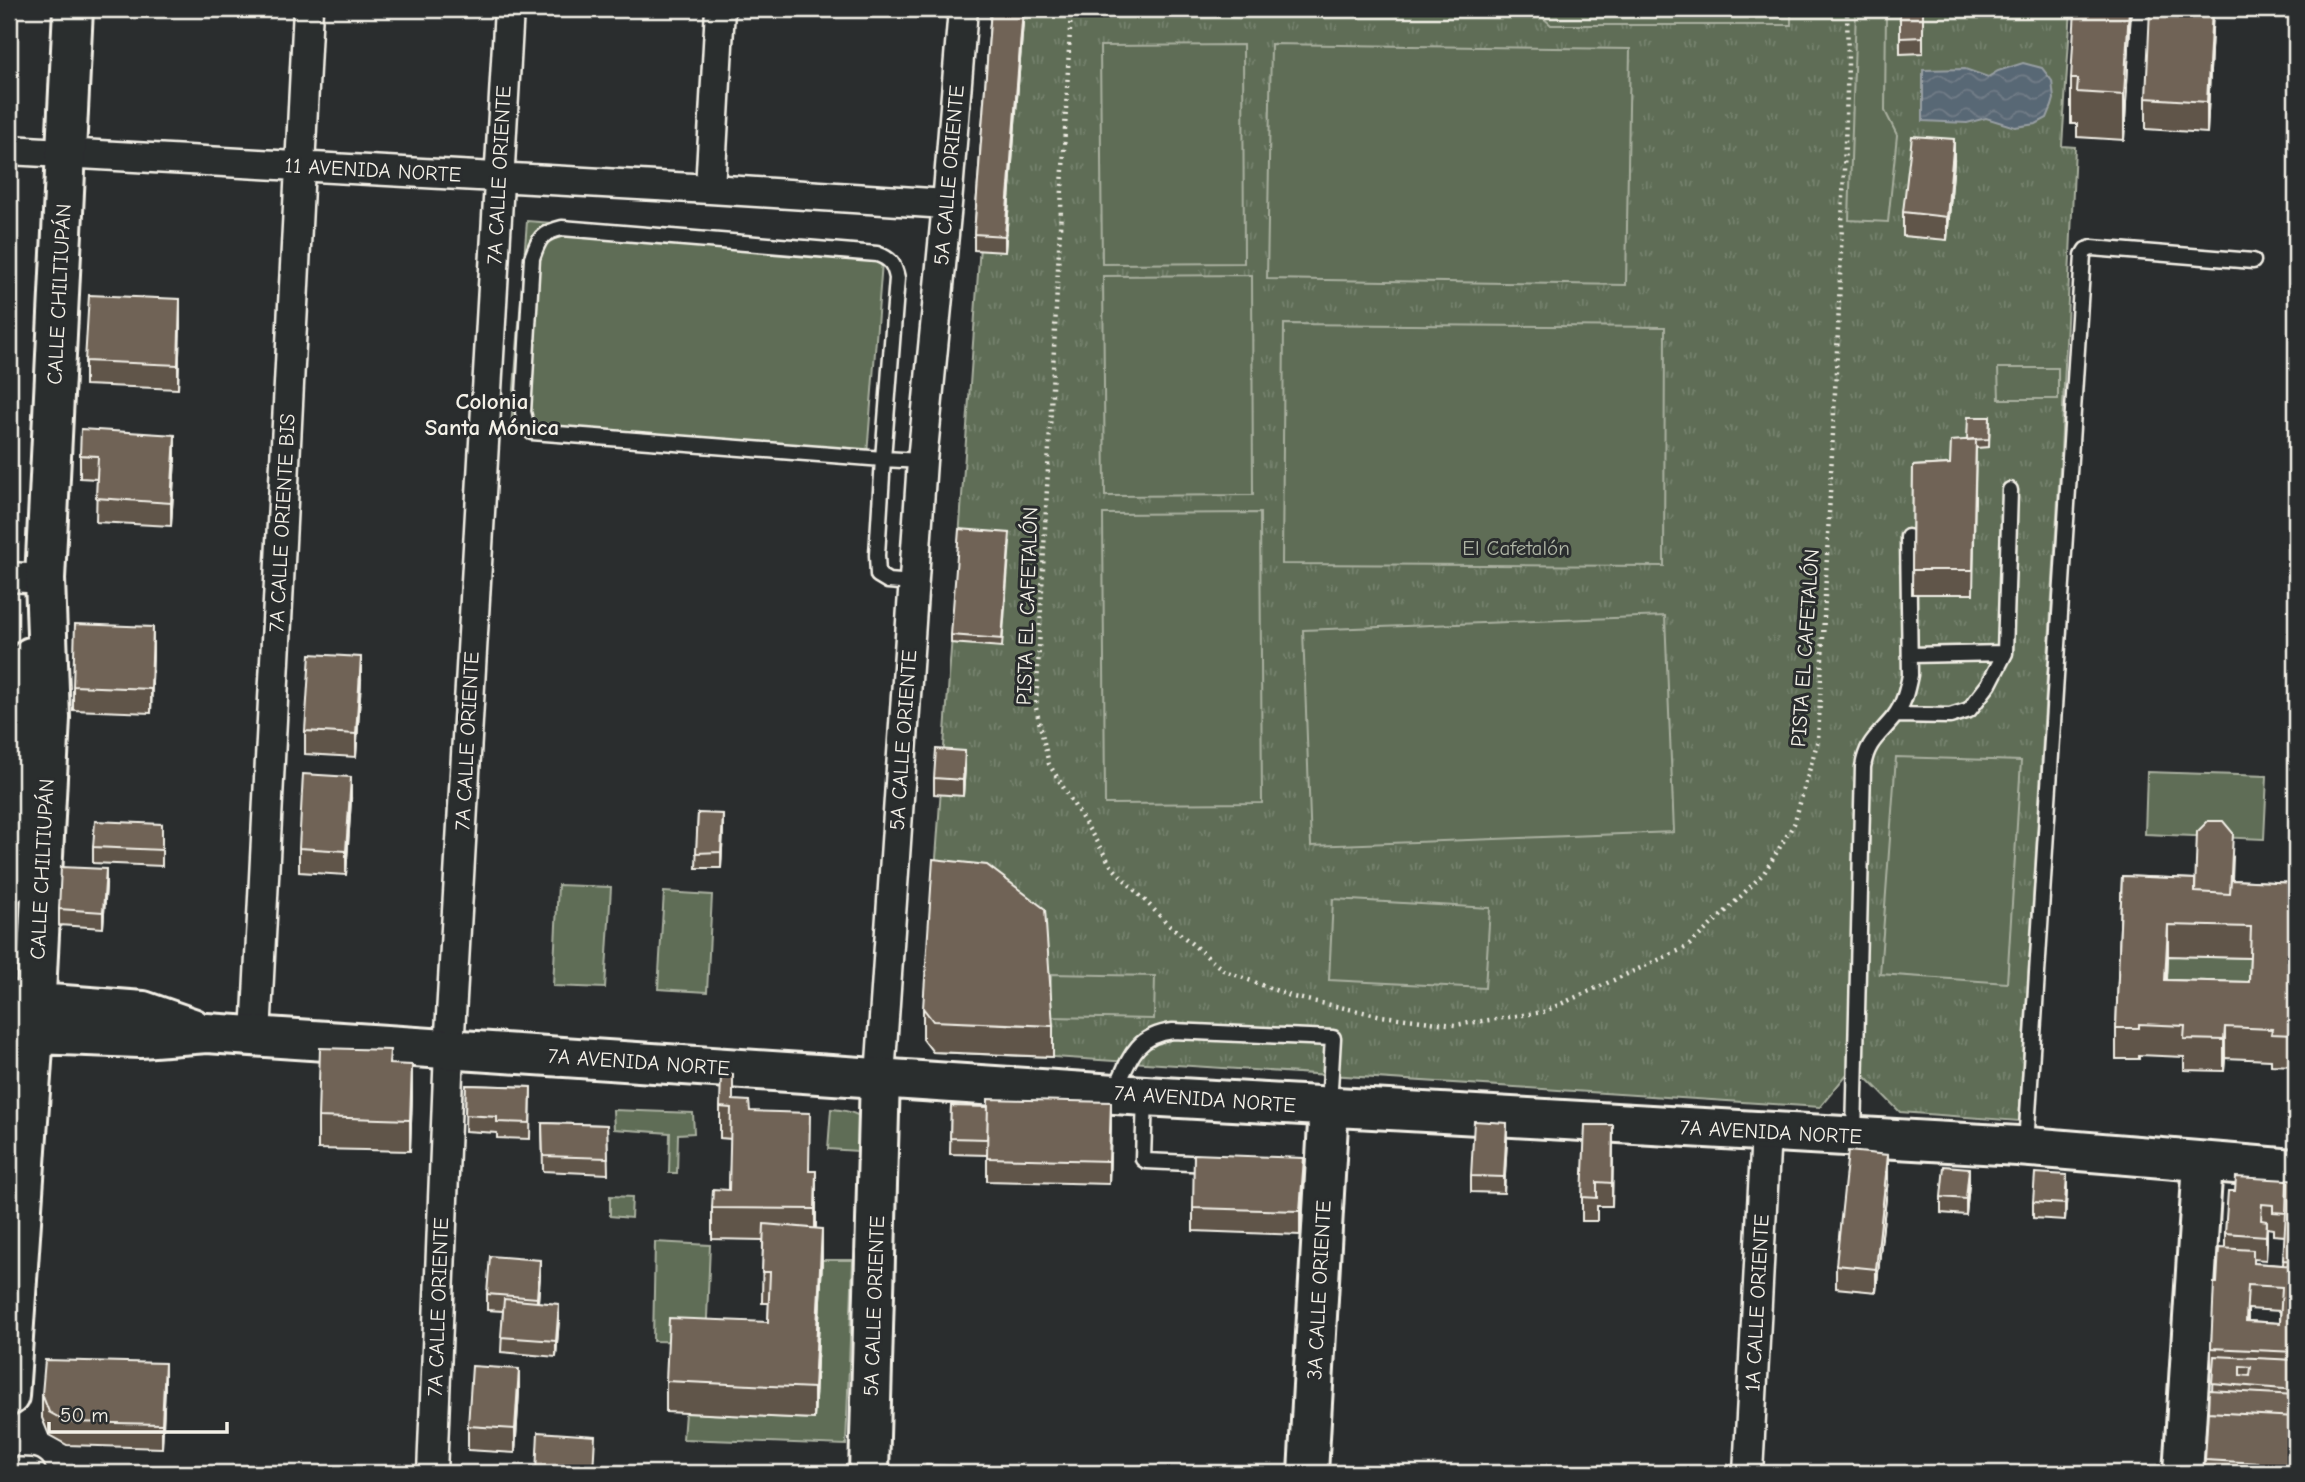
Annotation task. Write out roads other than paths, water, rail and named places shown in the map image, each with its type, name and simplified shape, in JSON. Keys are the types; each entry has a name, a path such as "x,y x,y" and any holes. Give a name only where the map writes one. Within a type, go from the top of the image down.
{"main road":[{"name":"CALLE CHILTIUPÁN","path":"9,884 27,578 66,154 74,9"},
{"name":"CALLE CHILTIUPÁN","path":"9,1396 22,1017 50,718 27,578"},
{"name":"7A AVENIDA NORTE","path":"22,1017 140,1038 207,1033 1130,1095 2025,1146 2296,1169"},
{"name":"5A CALLE ORIENTE","path":"869,1473 880,1077"},
{"name":"3A CALLE ORIENTE","path":"1308,1473 1319,1169 1329,1106"},
{"path":"2183,1473 2203,1163"}],"street":[{"name":"7A CALLE ORIENTE BIS","path":"256,1036 308,9"},
{"name":"7A CALLE ORIENTE","path":"432,1473 449,1051 509,9"},
{"path":"710,189 720,9"},
{"name":"5A CALLE ORIENTE","path":"880,1077 922,461 947,204 962,9"},
{"name":"11 AVENIDA NORTE","path":"9,150 947,204"},
{"name":"1A CALLE ORIENTE","path":"1748,1473 1766,1132"},
{"path":"9,1472 31,1473"}],"lane":[{"path":"914,583 888,581 878,575 883,459 897,278 889,258 877,254 776,244 562,228 547,232 538,241 532,258 523,412 526,424 532,432 883,459 922,461"},
{"path":"2025,1146 2083,255 2085,250 2092,248 2253,261"},
{"path":"1896,715 1950,716 1969,710 1989,684 2005,653 2010,490"},
{"path":"1854,1137 1863,768 1865,754 1872,739 1896,715 1907,696 1910,675 1908,537"},
{"path":"1910,655 2005,653"},
{"path":"1231,1165 1143,1159 1130,1095 1134,1050 1140,1043 1163,1032 1173,1031 1333,1038 1329,1106"}],"water":[{"path":"2023,63 2042,68 2052,81 2054,99 2047,118 2036,124 2015,127 1986,118 1967,123 1923,121 1923,70 1965,69 1988,77"}],"district":[{"name":"Colonia Santa Mónica","path":"492,414"}],"park label":[{"name":"El Cafetalón","path":"1516,548"}]}
